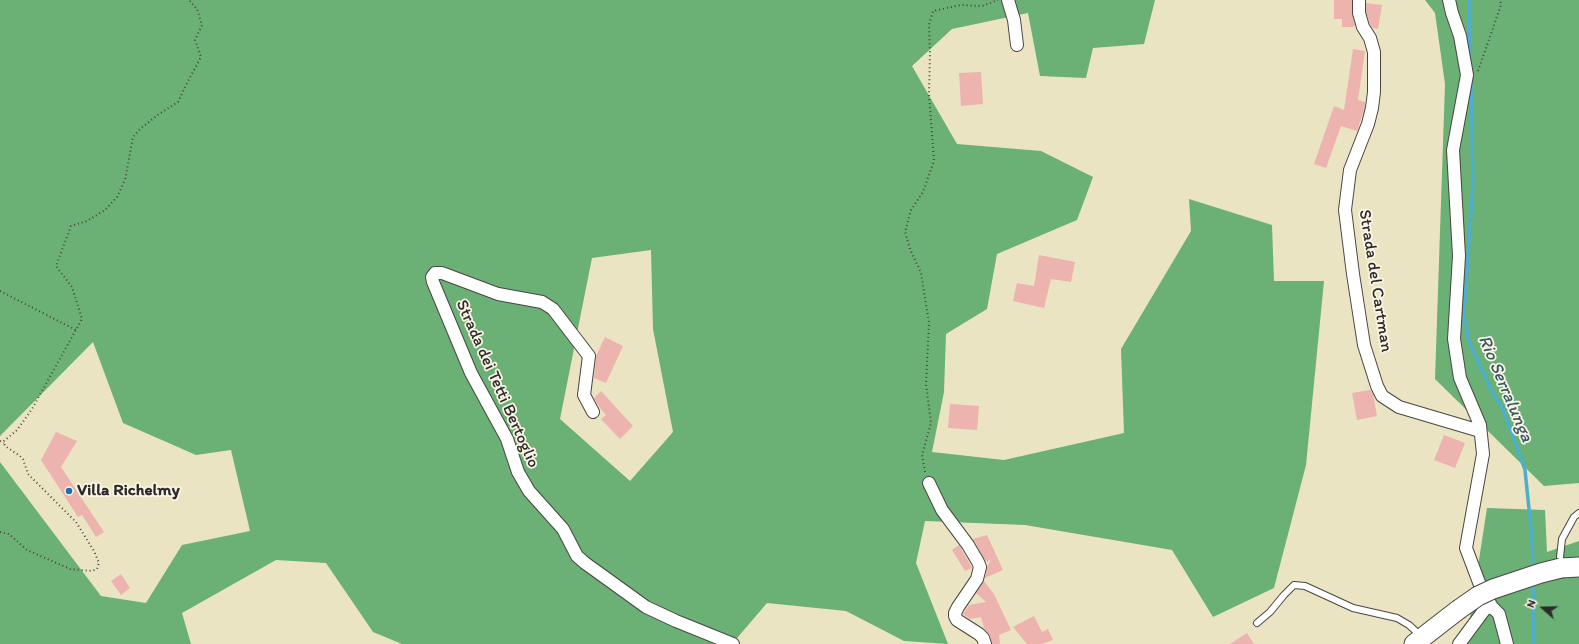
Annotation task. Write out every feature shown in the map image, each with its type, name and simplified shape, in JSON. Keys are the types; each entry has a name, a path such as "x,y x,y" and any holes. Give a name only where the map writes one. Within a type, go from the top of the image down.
{"main road":[{"path":"1418,641 1478,596 1493,589 1541,573 1570,567"}],"street":[{"path":"1008,0 1014,20 1017,45"},
{"name":"Strada del Cartman","path":"1359,0 1361,20 1374,52 1374,92 1368,124 1350,170 1345,210 1364,345 1377,386 1382,396 1399,407 1480,431"},
{"path":"1450,0 1452,13 1460,36 1467,75 1453,150 1459,256 1454,339 1460,378 1480,425 1483,454 1466,548 1480,585 1492,607 1499,614 1507,644"},
{"name":"Strada dei Tetti Bertoglio","path":"593,412 584,395 589,356 553,309 542,302 498,294 442,273 435,272 432,278 433,282 471,372 507,439 518,472 529,491 563,529 578,556 585,563 653,611 733,644"},
{"path":"929,482 942,510 968,546 980,567 977,579 955,613 957,620 979,634 983,638 985,644"},
{"path":"1459,644 1485,609 1492,607"}],"lane":[{"path":"1570,567 1560,557 1562,539 1574,517 1579,513"},
{"path":"1257,623 1270,612 1294,585 1305,586 1353,608 1397,618 1409,625 1418,641"}],"path":[{"path":"4,443 4,441 17,430 32,409 82,319 72,287 56,266 71,226 87,221 105,210 117,197 125,180 133,137 141,128 159,114 178,102 201,57 195,40 202,25 197,9 189,0"},
{"path":"929,482 925,476 922,455 931,423 926,384 929,323 921,273 910,250 904,232 911,210 923,192 934,161 934,147 930,115 929,25 933,11 961,5 982,6 998,0"},
{"path":"0,291 76,330"},
{"path":"0,441 4,443 4,446 23,459 28,474 76,522 94,551 99,563 97,569 92,571 70,569 27,550 9,534 0,532"}],"green space":[{"path":"0,0 1155,0 1144,44 1093,48 1086,78 1040,76 1028,13 952,29 912,66 957,144 1041,151 1093,177 1077,220 997,254 987,309 946,334 944,392 932,452 1004,460 1124,433 1121,349 1191,231 1189,199 1272,225 1274,281 1324,281 1306,465 1274,588 1213,617 1172,550 1025,525 925,521 916,563 948,644 904,641 846,611 767,603 732,644 402,644 373,632 326,563 276,560 182,613 191,644 0,644 0,462 101,596 146,603 182,545 250,531 231,450 196,455 123,423 93,342 0,436","holes":["651,250 653,329 673,432 630,481 560,419 592,258"]},
{"path":"1425,0 1579,0 1579,483 1544,486 1435,379 1445,84 1435,13"},
{"path":"1487,508 1545,510 1547,552 1579,541 1579,644 1466,644"}],"building":[{"path":"1334,0 1352,0 1352,13 1355,26 1342,27 1342,19 1334,19"},
{"path":"1366,3 1382,5 1378,29 1373,28 1370,24 1366,12"},
{"path":"1353,49 1365,51 1358,100 1365,102 1365,107 1357,131 1341,126 1326,168 1314,164 1334,106 1344,110"},
{"path":"981,72 983,104 961,106 959,73"},
{"path":"1039,255 1075,262 1071,282 1051,279 1044,308 1013,301 1017,283 1034,286"},
{"path":"605,337 623,346 606,383 594,378 596,356"},
{"path":"1370,390 1373,394 1377,416 1357,420 1352,393"},
{"path":"601,391 633,426 620,439 601,419 606,415 594,398"},
{"path":"950,404 979,406 977,430 948,428"},
{"name":"Villa Richelmy","path":"56,432 77,441 61,467 104,532 96,537 82,515 78,517 41,460"},
{"path":"1444,435 1465,443 1455,468 1434,460"},
{"path":"987,535 1003,570 985,578 987,567 991,560 986,562 973,539"},
{"path":"959,545 972,568 965,571 952,550"},
{"path":"121,574 130,588 121,595 111,581"},
{"path":"984,581 994,594 1011,630 999,635 1000,644 992,644 990,635 984,628 981,617 970,619 963,614 969,605 986,602 976,593"},
{"path":"1034,616 1042,632 1048,629 1053,640 1042,644 1027,644 1013,627"},
{"path":"1247,633 1254,644 1230,644"}],"waterway":[{"name":"Rio Serralunga","path":"1469,0 1470,63"},
{"name":"Rio Serralunga","path":"1471,83 1473,182 1464,315 1469,342 1493,394 1503,409 1525,470 1532,538 1533,569"},
{"name":"Rio Serralunga","path":"1533,582 1534,644"}],"place":[{"name":"Villa Richelmy","path":"69,491"}]}
